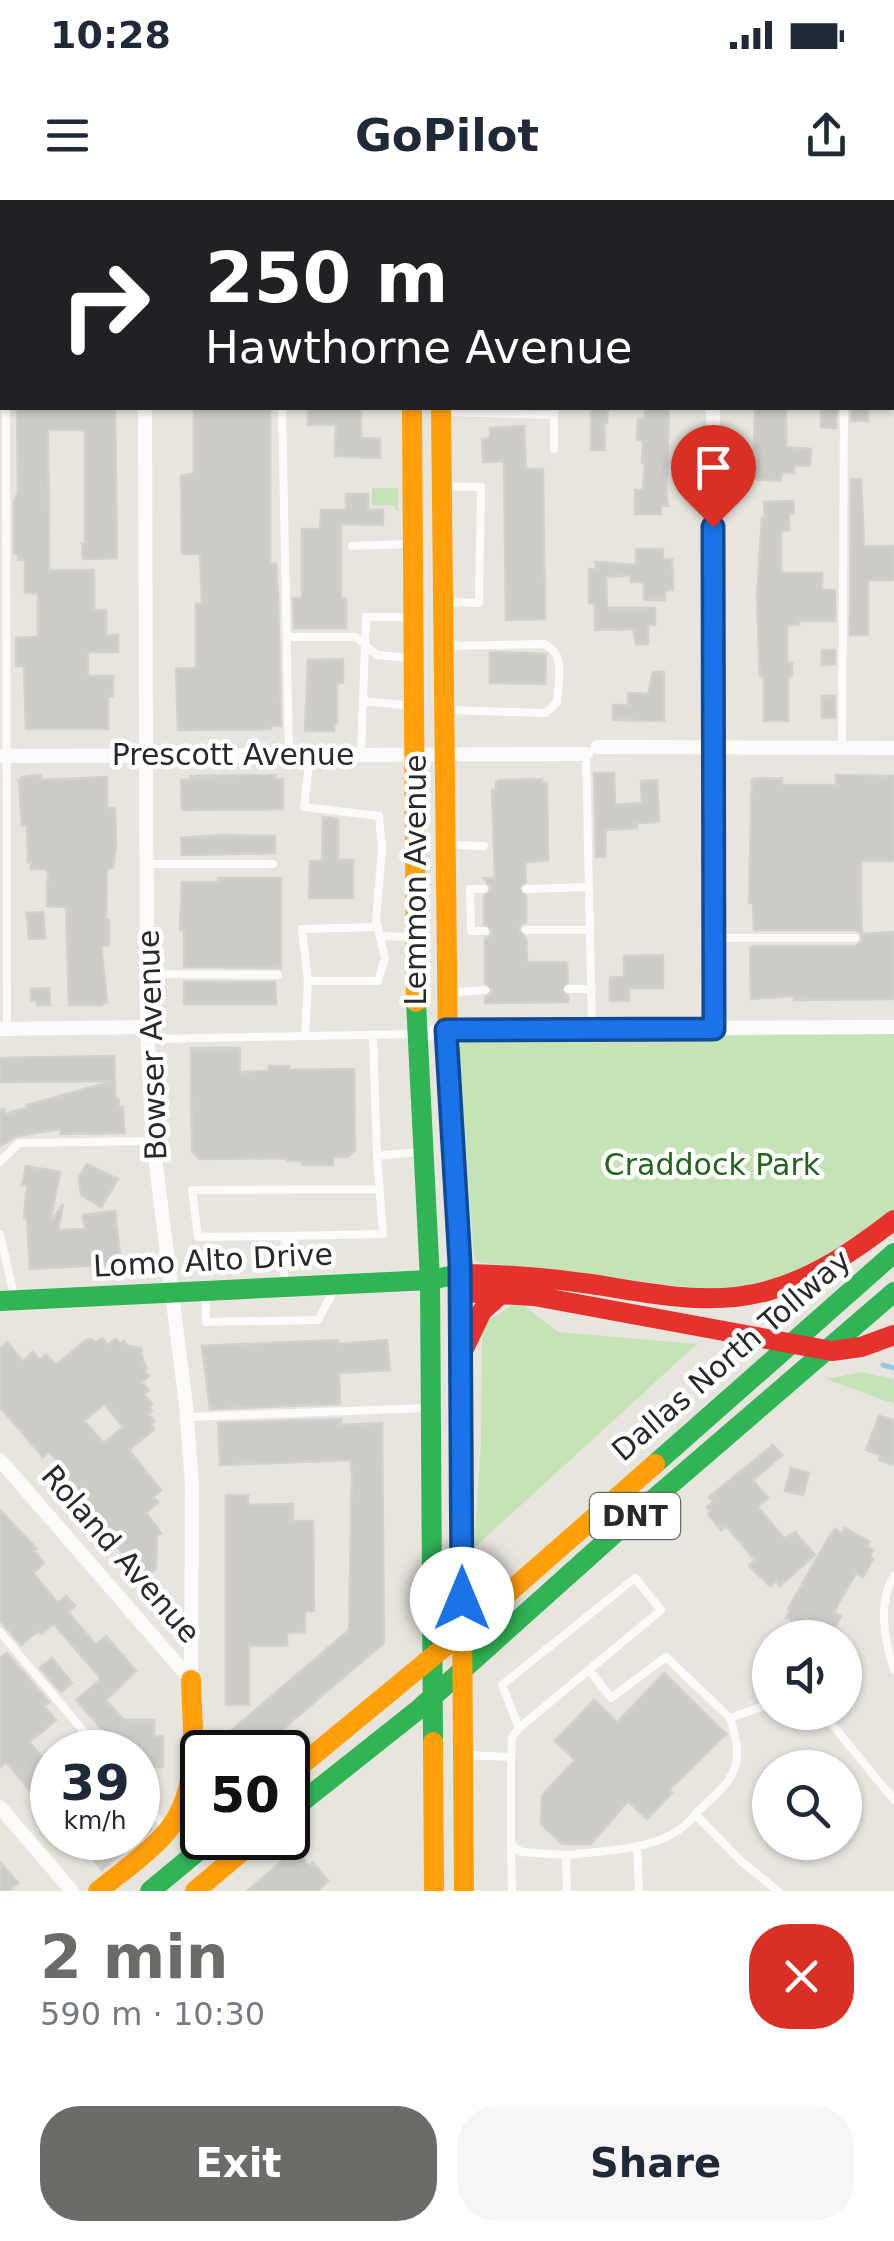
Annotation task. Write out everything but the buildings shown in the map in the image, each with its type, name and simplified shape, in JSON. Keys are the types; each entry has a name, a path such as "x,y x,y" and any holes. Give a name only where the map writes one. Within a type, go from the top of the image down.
{"main road":[{"name":"Lemmon Avenue","path":"412,410 416,1034 430,1280 434,1891"},
{"name":"Lemmon Avenue","path":"441,410 446,1030 460,1283 464,1891"},
{"path":"460,1283 533,1276 696,1300 736,1298 800,1280 832,1265 894,1220"},
{"name":"Dallas North Tollway","path":"310,1758 482,1616 894,1253"},
{"name":"Lomo Alto Drive","path":"7,1300 430,1280 460,1283"},
{"path":"460,1283 832,1351 861,1347 894,1334"},
{"name":"Dallas North Tollway","path":"310,1795 482,1654 894,1292"},
{"path":"460,1354 482,1311 502,1293"},
{"name":"Roland Avenue","path":"98,1891 168,1831 186,1802 191,1778 191,1680"},
{"path":"434,1751 463,1755"},
{"path":"150,1891 187,1860"},
{"path":"195,1891 232,1860"}],"street":[{"name":"Bowser Avenue","path":"145,410 147,1033 152,1142 192,1484 191,1680"},
{"path":"713,410 714,1029"},
{"name":"Prescott Avenue","path":"4,756 894,748"},
{"path":"416,1034 446,1030 894,1027"},
{"path":"3,1029 147,1033"},
{"name":"Roland Avenue","path":"0,1460 191,1680"},
{"path":"0,1807 72,1891"}],"lane":[{"path":"363,200 379,200"},
{"path":"3,1029 6,410"},
{"path":"282,410 289,755"},
{"path":"441,410 554,411 554,448"},
{"path":"842,748 844,410"},
{"path":"442,486 480,486 479,603 442,602"},
{"path":"352,546 413,544"},
{"path":"361,754 366,617 414,617"},
{"path":"287,637 356,637 386,658 414,658"},
{"path":"443,646 544,644 555,650 560,659 558,702 546,713 443,710"},
{"path":"363,701 414,706"},
{"path":"591,750 592,1029"},
{"path":"308,981 378,981 385,958 379,931 379,816 304,807 310,754"},
{"path":"444,844 484,846"},
{"path":"147,864 273,864"},
{"path":"526,890 589,886"},
{"path":"484,890 470,890 471,932 484,931"},
{"path":"305,1036 308,981 302,929 379,931 415,938"},
{"path":"526,930 590,930"},
{"path":"714,938 855,938"},
{"path":"147,974 278,975"},
{"path":"568,989 592,989"},
{"path":"446,992 485,990"},
{"path":"147,1033 416,1034"},
{"path":"373,1035 376,1156 379,1189 383,1234 198,1237 192,1190 379,1189"},
{"path":"0,1162 18,1144 152,1142"},
{"path":"376,1156 423,1152"},
{"path":"0,1234 7,1300"},
{"path":"284,1236 284,1288"},
{"path":"205,1292 206,1322 318,1320 337,1284"},
{"path":"186,1418 430,1408"},
{"path":"894,1576 885,1602 894,1670"},
{"path":"512,1891 512,1737 662,1610 636,1578 502,1685 519,1728"},
{"path":"0,1632 82,1730"},
{"path":"511,1845 521,1852 566,1855 637,1846 684,1830 728,1782 737,1766 740,1748 730,1718 666,1657 611,1698 590,1671"},
{"path":"730,1718 752,1710"},
{"path":"837,1730 894,1800"},
{"path":"463,1755 510,1758"},
{"path":"695,1814 742,1862 778,1891"},
{"path":"160,1822 168,1831"},
{"path":"637,1846 639,1891"},
{"path":"566,1855 567,1891"}],"green space":[{"path":"372,488 398,488 398,510 394,505 372,505"},
{"name":"Craddock Park","path":"894,1034 894,1210 796,1274 720,1291 477,1262 474,1258 459,1063 459,1048 465,1038"},
{"path":"518,1301 558,1332 697,1344 474,1548 481,1443 482,1325"},
{"path":"861,1372 894,1379 894,1404 826,1379"}],"waterway":[{"path":"883,1365 894,1368"}],"traffic: fast":[{"path":"416,1002 430,1280 433,1742"},
{"path":"448,1059 460,1263 462,1611"},
{"path":"655,1464 894,1253"},
{"path":"0,1301 430,1280 460,1274"},
{"path":"310,1796 419,1709 642,1509 894,1292"},
{"path":"150,1891 187,1860"}],"traffic: slow":[{"path":"412,410 416,1002"},
{"path":"441,410 448,1059"},
{"path":"310,1758 482,1616 655,1464"},
{"path":"462,1611 464,1891"},
{"path":"98,1891 163,1836 184,1801 192,1762 191,1680"},
{"path":"433,1742 434,1891"},
{"path":"195,1891 232,1860"}],"traffic: jam":[{"path":"460,1274 542,1278 679,1297 745,1296 818,1271 894,1220"},
{"path":"460,1292 534,1296 832,1351 861,1347 894,1335"},
{"path":"461,1355 482,1311 502,1293"}],"route":[{"path":"462,1599 460,1263 446,1030 714,1029 713,527"}]}
